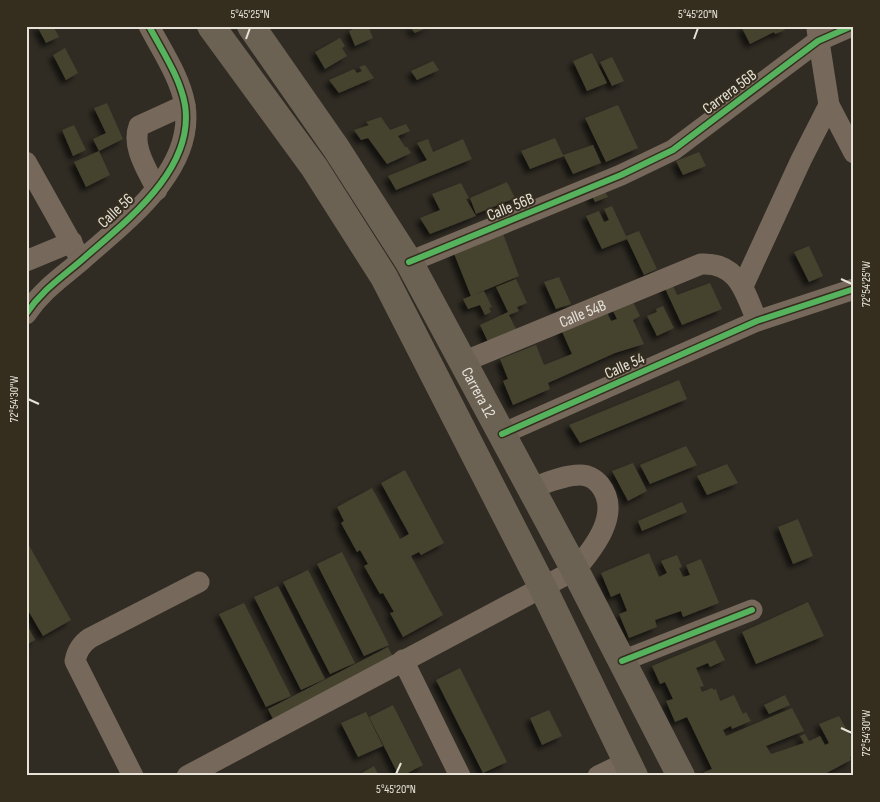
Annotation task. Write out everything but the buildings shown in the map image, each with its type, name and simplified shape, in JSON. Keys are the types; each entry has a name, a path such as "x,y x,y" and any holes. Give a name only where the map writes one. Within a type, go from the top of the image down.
{"main road":[{"name":"Carrera 12","path":"211,26 314,167 384,277 543,588 630,769"},
{"name":"Carrera 12","path":"251,26 336,148 409,262 532,488 681,776"}],"street":[{"path":"148,26 174,73 185,105 138,126 135,135 136,145 157,190"},
{"name":"Carrera 56B","path":"621,175 674,150 818,33 852,26"},
{"path":"818,33 830,105 854,153"},
{"name":"Calle 56","path":"26,314 35,300 54,280 81,260 157,190 184,141 185,105"},
{"path":"757,321 743,286 801,160 830,105"},
{"path":"26,162 81,260"},
{"name":"Calle 56B","path":"409,262 621,175"},
{"path":"26,261 72,242"},
{"name":"Calle 54B","path":"463,362 701,264 714,263 730,271 743,286"},
{"name":"Calle 54","path":"502,434 757,321 854,289"},
{"path":"187,776 575,570 601,536 609,510 606,492 595,480 581,475 532,488"},
{"path":"133,776 75,661 76,656 81,646 90,638 199,582"},
{"path":"622,661 752,610"},
{"path":"403,660 460,776"},
{"path":"598,776 630,769"}],"cycle path":[{"path":"26,314 46,291 137,211 154,192 168,172 179,151 185,129 183,95 170,64 149,26"},
{"path":"409,262 621,175 673,150 818,41 852,26"},
{"path":"502,434 757,321 854,289"},
{"path":"622,661 752,610"}]}
